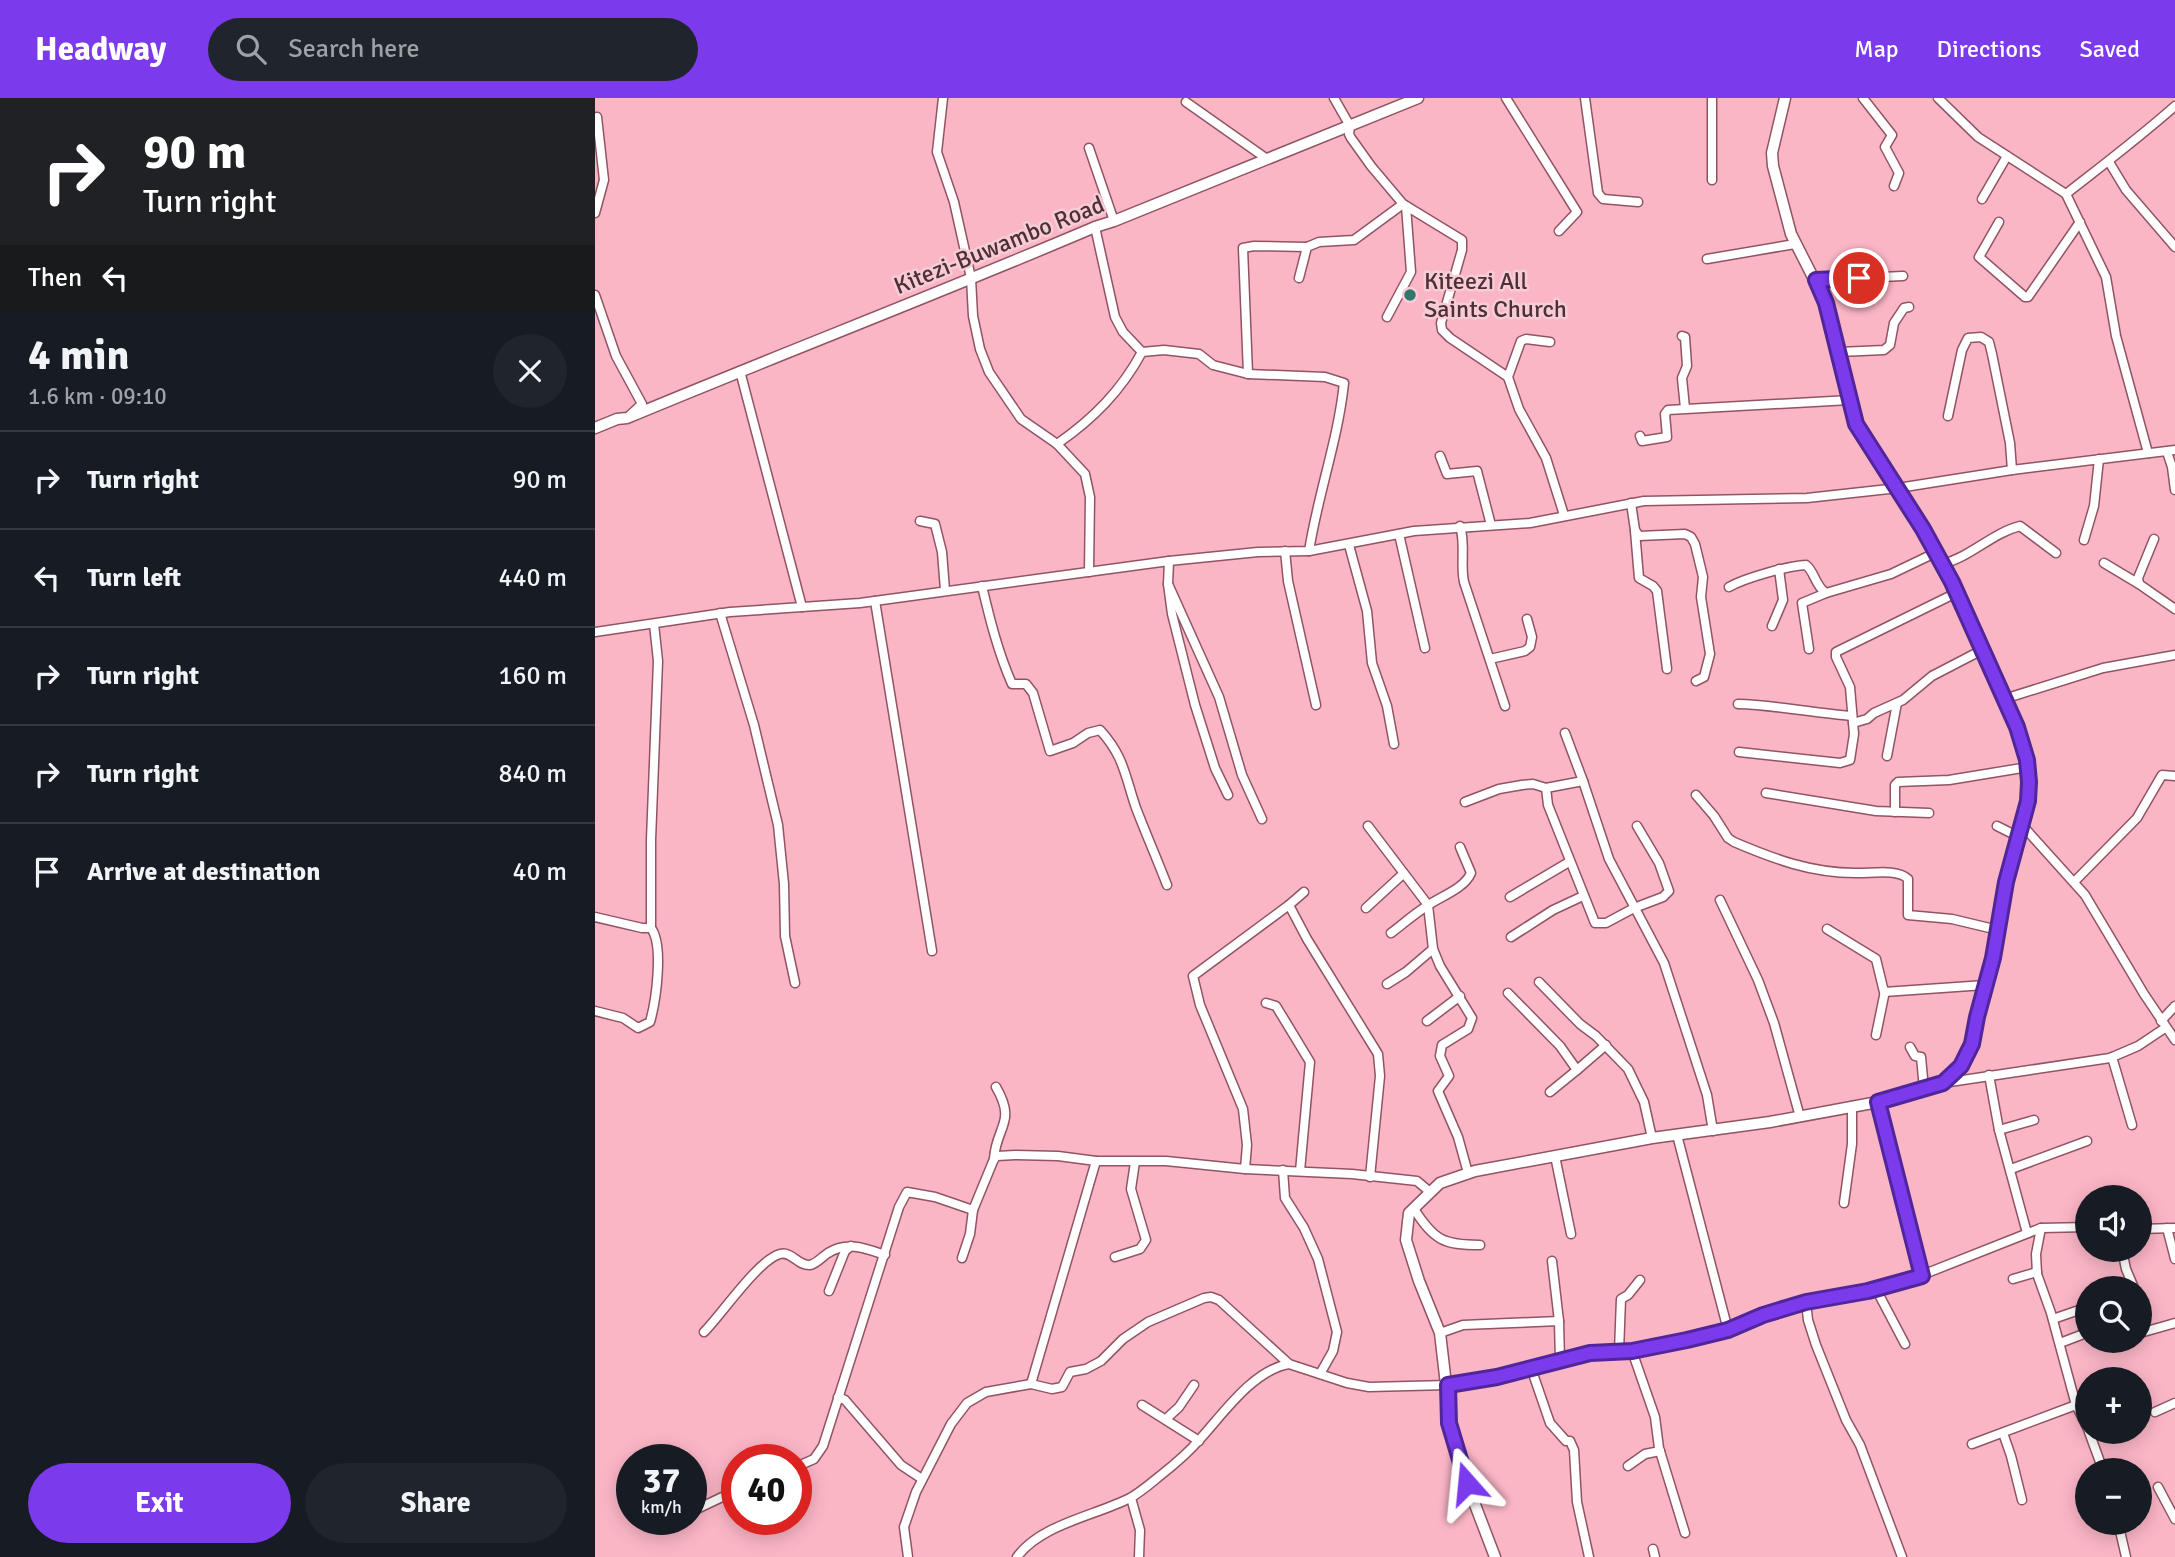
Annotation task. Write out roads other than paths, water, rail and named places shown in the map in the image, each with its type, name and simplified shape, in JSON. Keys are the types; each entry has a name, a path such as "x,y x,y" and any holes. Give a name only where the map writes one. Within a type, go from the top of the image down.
{"street":[{"path":"943,98 937,152 954,202 971,278 973,316 980,349 989,372 1021,419 1056,444 1085,474 1090,497 1089,572"},
{"path":"1334,98 1350,126 1351,138 1404,205 1462,240 1462,250 1441,323 1442,330 1509,377"},
{"name":"Kitezi-Buwambo Road","path":"595,428 627,418 1418,98"},
{"path":"1506,98 1577,212 1559,231"},
{"path":"1585,98 1598,193 1603,199 1638,202"},
{"path":"1712,98 1712,180"},
{"path":"1785,98 1772,160 1795,244 1826,303 1856,424 1937,552 2017,727 2028,767 2028,801 2006,882 1972,1044 1961,1066 1943,1083"},
{"path":"1863,98 1892,135 1885,147 1899,173 1894,186"},
{"path":"1939,98 1978,137 2066,194 2106,276 2116,337 2148,453"},
{"path":"1186,103 1267,159"},
{"path":"2066,194 2109,162 2175,106"},
{"path":"595,213 604,180 597,117"},
{"path":"1089,148 1114,221"},
{"path":"1982,199 2007,156"},
{"path":"2109,162 2126,190 2175,247"},
{"path":"1248,374 1243,248 1307,247 1319,242 1348,242 1360,237 1404,205"},
{"path":"1387,317 1411,272 1404,205"},
{"path":"1999,222 1979,257 2028,297 2080,222"},
{"path":"1095,227 1115,317 1123,332 1142,352"},
{"path":"1707,259 1795,244"},
{"path":"1299,278 1307,247"},
{"path":"1816,280 1903,276"},
{"path":"595,295 616,356 642,404 627,418"},
{"path":"1839,352 1884,350 1890,345 1897,316 1904,308 1909,307"},
{"path":"1682,335 1685,337 1688,356 1682,378 1685,408"},
{"path":"1948,416 1962,349 1968,338 1981,337 1989,342 1992,354 2013,470"},
{"path":"1550,342 1526,339 1521,341 1509,377 1519,410 1546,458 1564,516"},
{"path":"1142,352 1164,350 1199,354 1213,365 1248,374 1325,377 1344,383 1337,435 1314,519 1310,551"},
{"path":"1056,444 1076,432 1111,398 1129,376 1142,352"},
{"path":"740,371 802,607"},
{"path":"1640,436 1642,440 1667,437 1666,412 1685,408 1850,400"},
{"path":"595,632 720,613 875,601 1169,561 1310,551 1399,534 1460,526 1530,523 1631,503 1807,498 2148,453 2171,451 2175,490"},
{"path":"1440,456 1447,474 1477,471 1491,525"},
{"path":"2084,540 2094,506 2099,459"},
{"path":"1631,503 1639,578 1653,586 1657,592 1667,669"},
{"path":"921,522 935,524 939,536 945,590"},
{"path":"1460,526 1464,544 1464,582 1505,706"},
{"path":"1942,564 2020,526 2056,553"},
{"path":"1635,530 1639,536 1685,534 1691,537 1695,544 1703,577 1701,597 1710,654 1704,677 1696,681"},
{"path":"1399,534 1425,649"},
{"path":"2139,584 2154,539"},
{"path":"1349,545 1367,611 1371,663 1387,706 1394,744"},
{"path":"1285,551 1316,705"},
{"path":"1809,649 1802,603 1891,574 1937,552"},
{"path":"1169,561 1168,584 1172,614 1195,705 1215,768 1228,796"},
{"path":"2104,563 2175,609"},
{"path":"1728,587 1779,569 1808,566 1818,586 1826,593"},
{"path":"1772,626 1783,600 1779,569"},
{"path":"1168,584 1219,697 1242,775 1262,819"},
{"path":"982,586 993,633 1007,674 1012,684 1026,684 1033,693 1050,751 1100,730 1111,741 1122,761 1136,807 1167,885"},
{"path":"1739,752 1843,763 1850,760 1850,687 1836,652 1957,593"},
{"path":"875,601 932,951"},
{"path":"720,613 754,725 778,825 784,884 785,936 795,983"},
{"path":"1490,659 1525,651 1530,647 1532,637 1527,619"},
{"path":"595,1011 623,1018 638,1028 650,1022 653,1009 658,961 657,935 651,928 651,840 658,661 654,624"},
{"path":"1738,704 1774,705 1852,720 1867,719 1908,697 1932,676 1982,650"},
{"path":"2004,699 2103,668 2175,655"},
{"path":"1887,756 1897,703"},
{"path":"1565,733 1609,859 1659,951 1671,981 1707,1095 1713,1131"},
{"path":"1895,812 1895,785 1898,782 1948,780 2028,767"},
{"path":"2074,882 2137,818 2162,775 2175,776"},
{"path":"1465,802 1499,789 1533,783 1546,788 1583,781"},
{"path":"1546,788 1548,805 1569,862 1592,920 1599,924 1663,897 1669,891 1659,863 1637,826"},
{"path":"1766,793 1895,812 1929,813"},
{"path":"1696,795 1728,838 1734,842 1807,869 1901,874 1908,880 1907,915 1952,919 1998,930"},
{"path":"2022,825 2074,882 2175,1040"},
{"path":"1368,826 1428,905 1433,948 1440,966 1472,1018 1468,1029 1442,1045 1440,1056 1449,1076 1438,1091 1458,1137 1468,1173"},
{"path":"1997,826 2019,837"},
{"path":"1391,933 1469,877 1471,873 1460,847"},
{"path":"1510,897 1569,862"},
{"path":"1366,908 1403,874"},
{"path":"1245,1169 1247,1145 1243,1109 1200,1005 1193,976 1304,892"},
{"path":"1511,937 1553,910 1583,897"},
{"path":"1720,900 1758,980 1800,1117"},
{"path":"1289,905 1378,1054 1380,1076 1370,1177"},
{"path":"595,917 651,928"},
{"path":"1827,929 1876,959 1882,990 1885,992 1877,1035"},
{"path":"1387,984 1406,972 1433,948"},
{"path":"1539,982 1580,1024 1588,1028 1621,1059 1635,1079 1644,1102 1652,1138"},
{"path":"1885,992 1985,985"},
{"path":"1508,993 1560,1046 1577,1070"},
{"path":"1427,1021 1460,996"},
{"path":"1266,1003 1276,1006 1310,1062 1300,1171"},
{"path":"1495,1557 1449,1423 1448,1385 1440,1333 1409,1253 1409,1213 1440,1183 1468,1173 1652,1138 1713,1131 1878,1102 1943,1083 1989,1074 2018,1073 2112,1057 2137,1046 2163,1025 2175,1006"},
{"path":"1550,1092 1606,1045"},
{"path":"1910,1047 1915,1056 1921,1057 1924,1089"},
{"path":"2112,1057 2133,1125"},
{"path":"1989,1074 1999,1130 2027,1233"},
{"path":"962,1258 973,1210 1005,1125 1006,1114 996,1087"},
{"path":"1878,1102 1922,1276"},
{"path":"1843,1203 1852,1144 1852,1106"},
{"path":"1999,1130 2034,1120"},
{"path":"1677,1135 1728,1330"},
{"path":"2011,1169 2087,1141"},
{"path":"994,1159 1015,1155 1058,1156 1096,1161 1166,1161 1300,1171 1417,1181 1430,1192"},
{"path":"1555,1156 1571,1234"},
{"path":"1031,1384 1096,1161"},
{"path":"1115,1257 1140,1250 1146,1240 1131,1189 1135,1161"},
{"path":"1283,1170 1285,1198 1304,1228 1318,1259 1337,1332 1333,1351 1320,1374"},
{"path":"812,1460 818,1454 828,1431 899,1207 907,1192 973,1210"},
{"path":"1414,1209 1428,1231 1446,1241 1455,1245 1480,1245"},
{"path":"908,1557 904,1527 922,1479 951,1424 967,1403 986,1392 1031,1384 1052,1390 1062,1387 1070,1372 1086,1369 1101,1361 1134,1330 1193,1301 1211,1297 1219,1300 1287,1363 1320,1374 1369,1387 1448,1385 1497,1377 1590,1353 1632,1351 1728,1330 1763,1315 1806,1302 1876,1289 1922,1276 2041,1228 2075,1227"},
{"path":"2041,1228 2036,1254 2037,1272 2075,1401"},
{"path":"2152,1229 2171,1228 2175,1259"},
{"path":"704,1332 720,1316 736,1293 770,1259 780,1254 786,1254 805,1265 811,1265 840,1247 851,1246 885,1255"},
{"path":"829,1291 845,1251 851,1246"},
{"path":"1552,1261 1559,1321 1560,1361"},
{"path":"2013,1279 2037,1272"},
{"path":"1619,1351 1621,1299 1628,1295 1640,1280"},
{"path":"1876,1289 1905,1344"},
{"path":"1806,1302 1816,1345 1846,1420 1860,1445 1902,1557"},
{"path":"2053,1319 2075,1311"},
{"path":"1440,1333 1463,1325 1559,1321"},
{"path":"2152,1330 2175,1323"},
{"path":"2060,1343 2075,1337"},
{"path":"1632,1351 1655,1417 1660,1451 1685,1534"},
{"path":"1017,1557 1041,1535 1131,1498 1182,1458 1231,1403 1259,1377 1287,1363"},
{"path":"1531,1368 1551,1423 1566,1441 1570,1441 1574,1450 1577,1502 1589,1557"},
{"path":"1166,1419 1179,1407 1194,1385"},
{"path":"838,1397 845,1400 901,1465 922,1479"},
{"path":"2155,1412 2175,1403"},
{"path":"1142,1405 1199,1441"},
{"path":"1972,1444 2075,1405"},
{"path":"2003,1433 2022,1500"},
{"path":"1628,1466 1645,1454 1660,1451"},
{"path":"2158,1487 2175,1519"},
{"path":"1131,1498 1140,1530 1139,1557"},
{"path":"2121,1535 2126,1557"}],"place":[{"name":"Kiteezi All Saints Church","path":"1410,295"}]}
